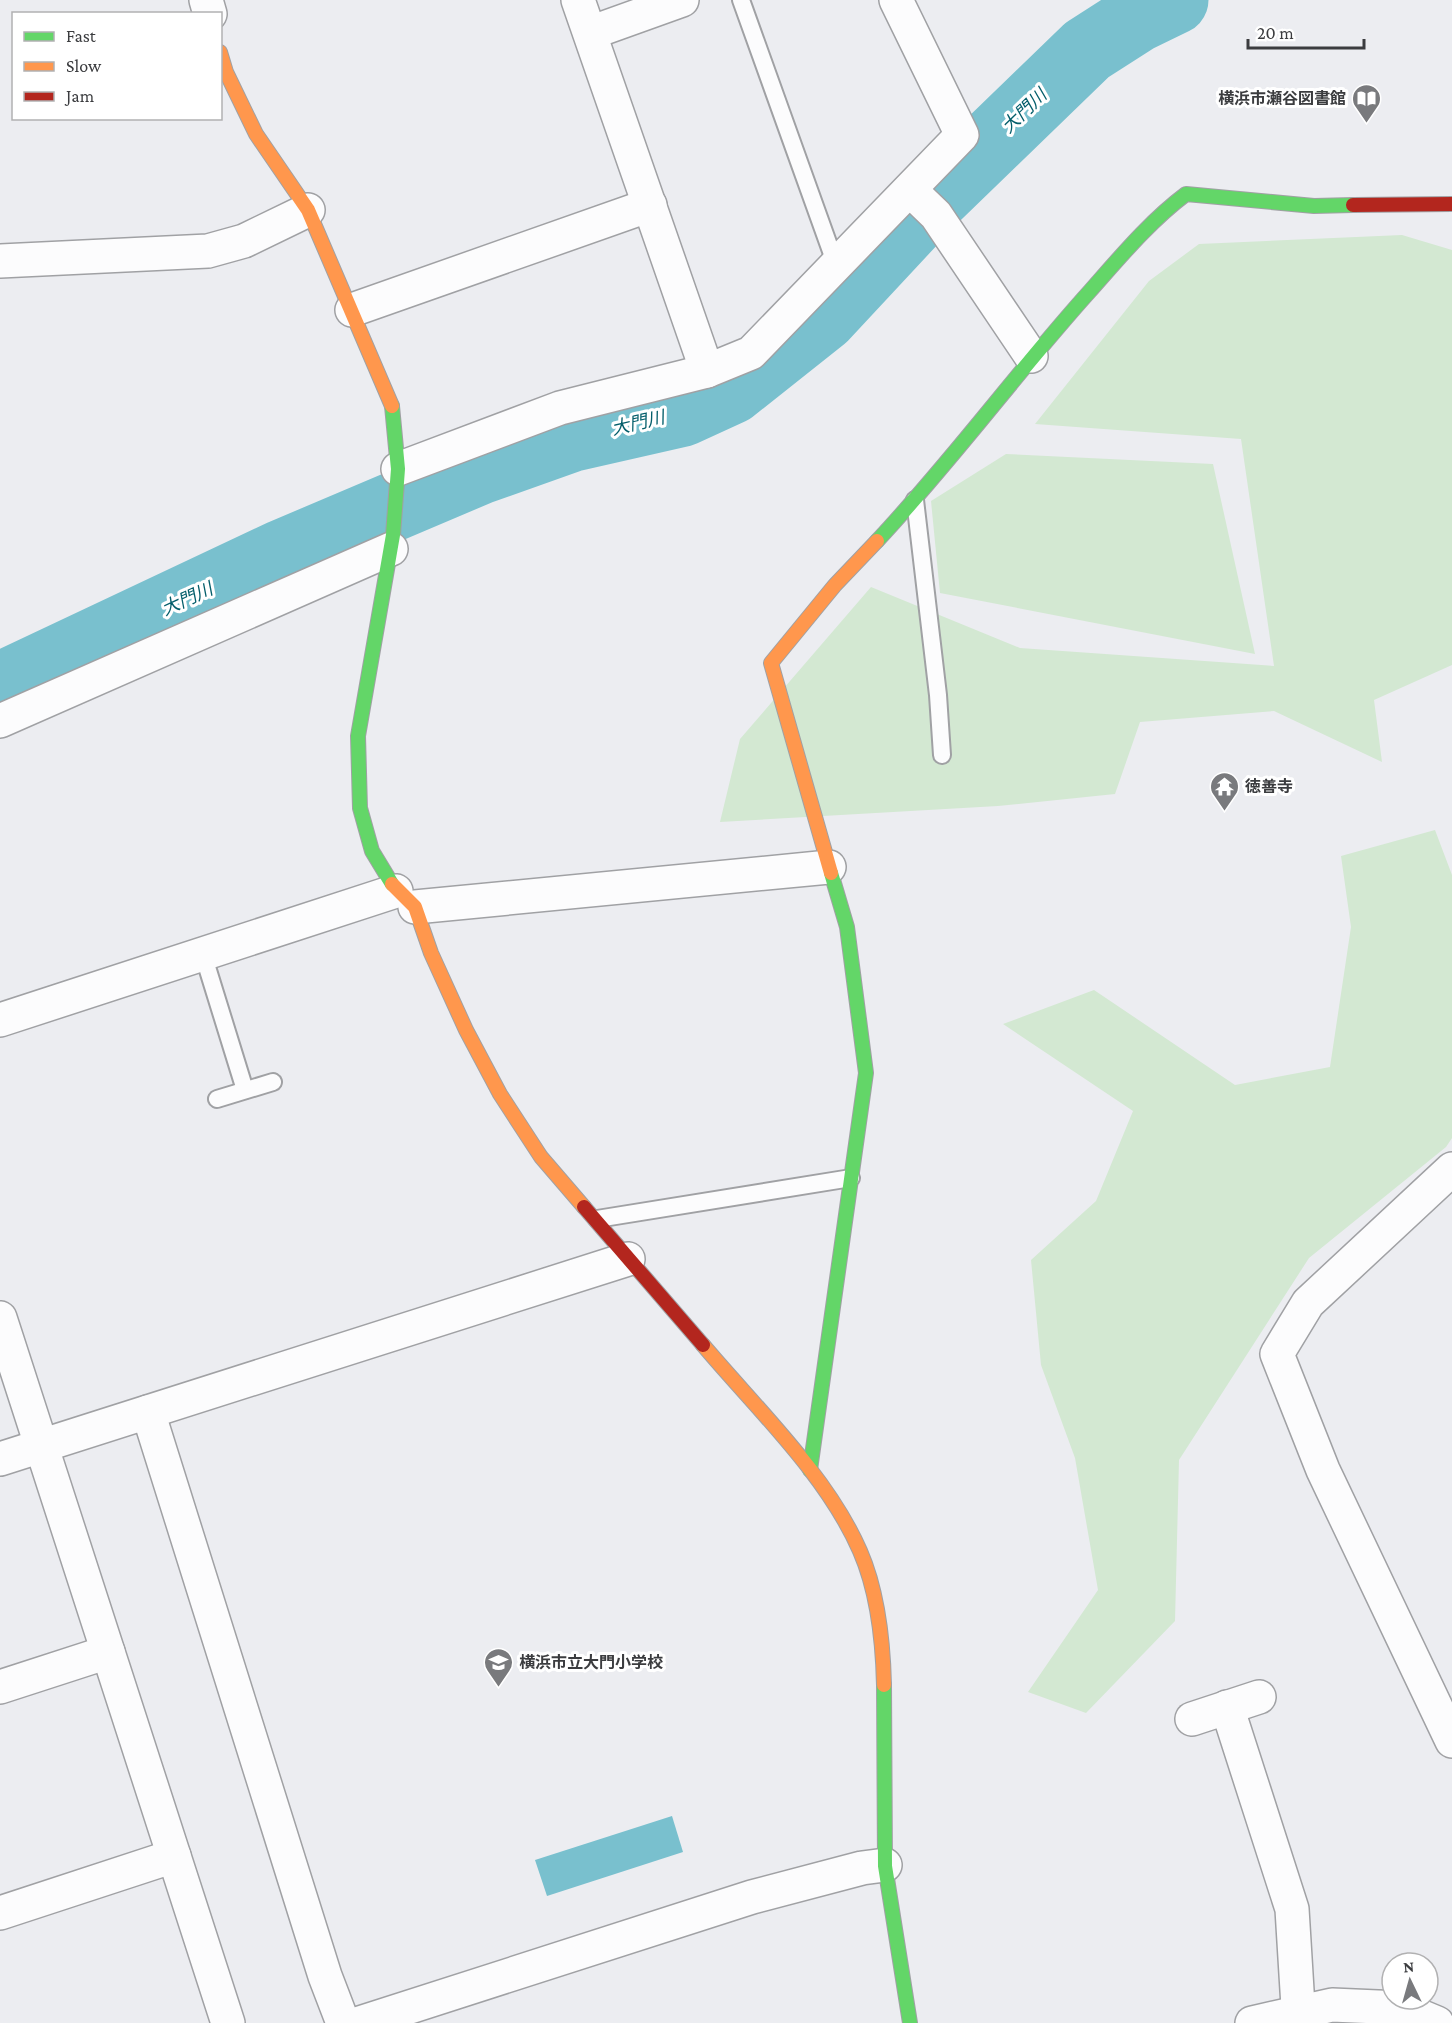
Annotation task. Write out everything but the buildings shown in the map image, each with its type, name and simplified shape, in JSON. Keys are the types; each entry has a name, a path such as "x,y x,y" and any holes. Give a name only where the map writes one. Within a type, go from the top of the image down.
{"street":[{"path":"579,0 707,371"},
{"path":"590,33 682,0"},
{"path":"397,483 560,408 707,371 751,353 836,265 922,201 962,135 896,0"},
{"path":"222,59 226,72 256,134 308,210 394,410 397,483 392,542 358,736 360,808 372,851 406,899 439,972 500,1094 541,1157 597,1219 810,1470 845,1521 865,1563 881,1634 886,1693 885,1865 890,1912 903,1970 910,2023"},
{"path":"810,1470 866,1073 847,927 771,663 835,585 915,500 1030,356 1155,218 1186,194 1314,206 1452,204"},
{"path":"922,201 1030,356"},
{"path":"352,310 650,205"},
{"path":"0,261 208,251 244,241 308,210"},
{"path":"0,721 392,542"},
{"path":"0,1020 202,954 406,899 829,867"},
{"path":"1452,1169 1421,1201 1308,1303 1277,1354 1323,1470 1452,1741"},
{"path":"0,1459 628,1258"},
{"path":"0,1318 228,2023"},
{"path":"148,1412 325,1976 343,2023"},
{"path":"0,1687 108,1652"},
{"path":"1192,1719 1259,1697"},
{"path":"1227,1707 1292,1909 1298,2018"},
{"path":"0,1913 174,1856"},
{"path":"360,2023 752,1897 862,1868 885,1865"},
{"path":"1252,2023 1298,2018 1332,2005 1401,2008 1437,2023"}],"lane":[{"path":"741,0 836,265"},
{"path":"915,500 938,695 942,755"},
{"path":"202,954 245,1090"},
{"path":"217,1099 273,1082"},
{"path":"597,1219 851,1178"}],"green space":[{"path":"1402,235 1452,250 1452,665 1374,700 1382,762 1274,711 1140,722 1115,794 998,806 720,822 740,739 871,587 1020,648 1274,666 1241,439 1035,424 1149,281 1199,244"},
{"path":"1006,454 1213,464 1255,654 940,593 931,501"},
{"path":"1435,830 1452,875 1452,1138 1446,1147 1309,1258 1179,1460 1175,1621 1086,1713 1028,1692 1098,1590 1075,1458 1041,1365 1031,1260 1096,1201 1133,1111 1003,1024 1094,990 1235,1085 1330,1067 1351,927 1341,856"}],"water":[{"path":"672,1816 683,1852 547,1896 535,1860"}],"waterway":[{"name":"大門川","path":"0,687 282,554 480,470 573,437 683,412 731,390 823,317 931,201 1087,50 1137,18 1174,0"}],"traffic: fast":[{"path":"877,541 932,480 1036,353 1113,265 1148,228 1186,194 1314,206 1353,205"},
{"path":"392,406 398,469 393,535 358,736 360,808 372,851 392,884"},
{"path":"810,1470 866,1073 847,927 831,873"},
{"path":"884,1685 885,1866 910,2023"}],"traffic: slow":[{"path":"222,59 226,72 256,134 308,210 392,406"},
{"path":"831,873 771,663 835,585 877,541"},
{"path":"392,884 415,907 431,953 466,1030 500,1094 541,1157 584,1207"},
{"path":"703,1345 810,1469 846,1523 860,1551 875,1600 881,1634 884,1685"}],"traffic: jam":[{"path":"1353,205 1452,204"},
{"path":"584,1207 703,1345"}],"place":[{"name":"横浜市瀬谷図書館","path":"1367,124"},
{"name":"徳善寺","path":"1224,812"},
{"name":"横浜市立大門小学校","path":"498,1688"}]}
